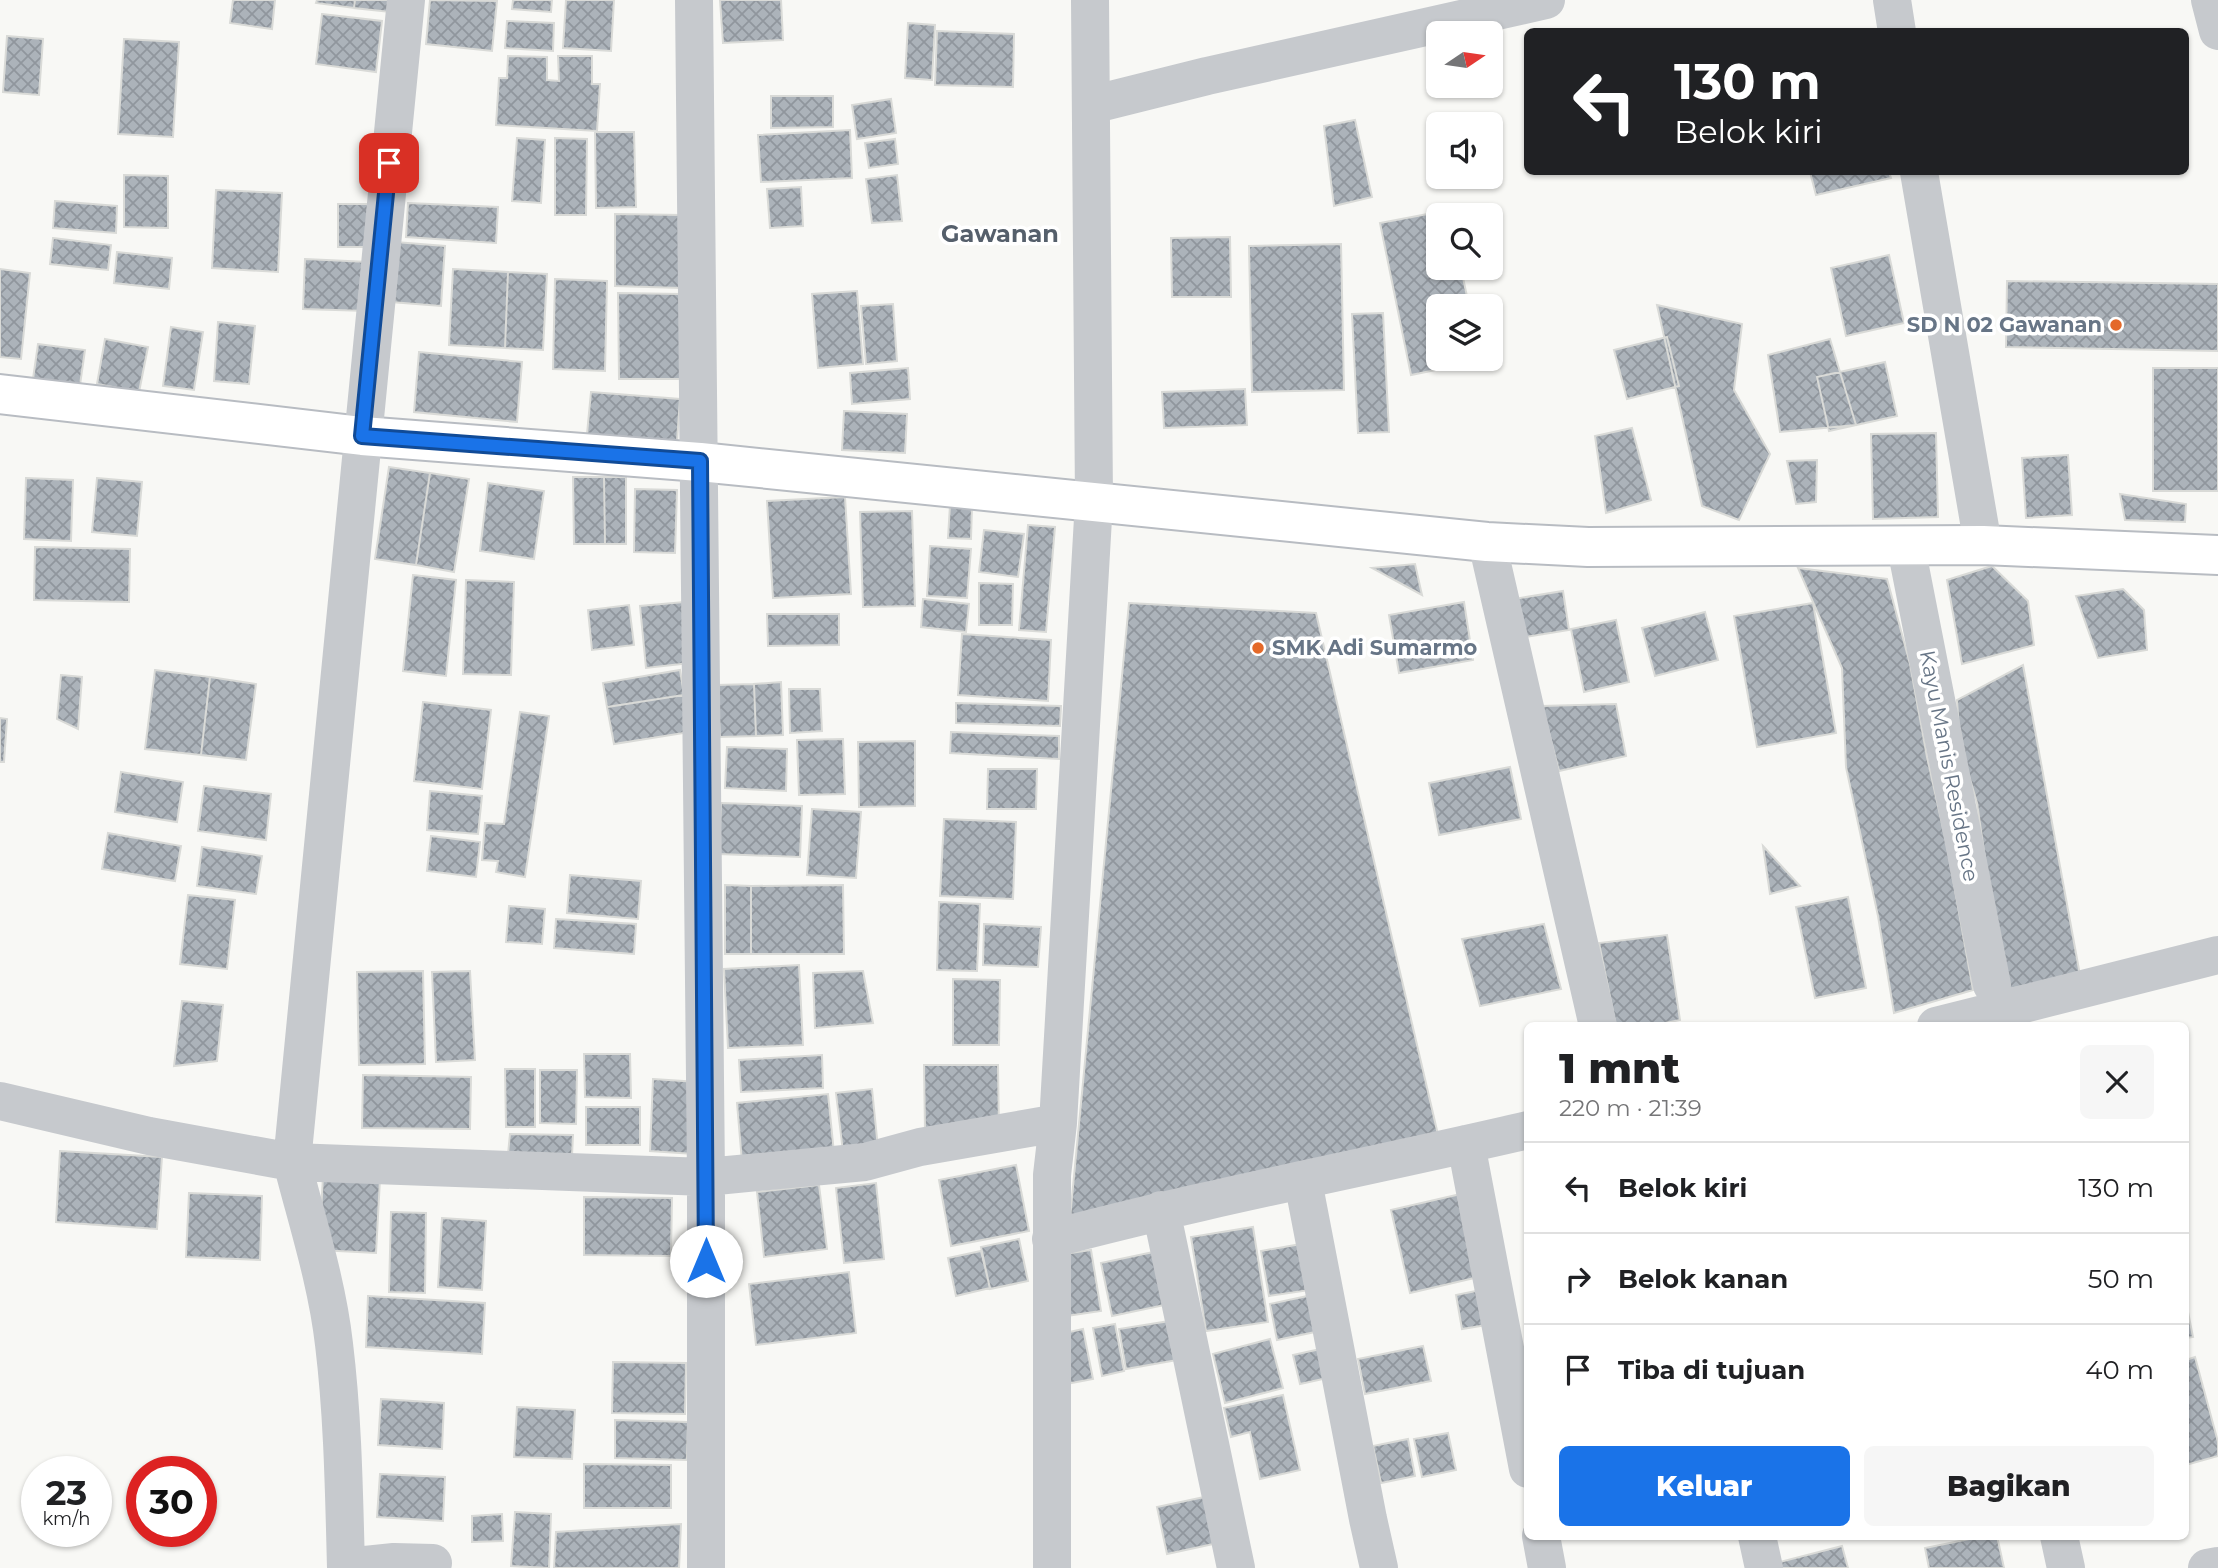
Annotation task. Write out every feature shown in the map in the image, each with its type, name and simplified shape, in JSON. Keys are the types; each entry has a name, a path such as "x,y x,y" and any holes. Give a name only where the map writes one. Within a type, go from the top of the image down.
{"street":[{"path":"406,0 292,1161 318,1263 334,1342 344,1462 346,1567 394,1562 433,1563"},
{"path":"694,0 706,1177 706,1568"},
{"path":"1052,1568 1052,1175 1058,1124 1094,501 1090,0"},
{"path":"1091,105 1546,0"},
{"path":"1892,0 1896,28"},
{"path":"2210,0 2218,31"},
{"path":"1920,175 1983,545"},
{"path":"0,394 362,436 700,461 1487,542 1588,547 1983,545 2218,555"},
{"path":"1487,542 1597,1022"},
{"name":"Kayu Manis Residence","path":"1906,547 1992,985"},
{"path":"1956,1022 2218,955"},
{"path":"0,1101 149,1136 292,1161 706,1177 865,1162 920,1147 1058,1124"},
{"path":"1051,1239 1161,1210 1524,1131"},
{"path":"1466,1144 1524,1448"},
{"path":"1303,1181 1379,1568"},
{"path":"1161,1210 1236,1568"},
{"path":"1542,1540 1547,1568"},
{"path":"1758,1540 1764,1568"},
{"path":"2060,1540 2066,1568"},
{"path":"2207,1568 2218,1566"}],"building":[{"path":"233,0 275,0 272,29 230,23"},
{"path":"317,0 355,0 354,8 316,3"},
{"path":"355,0 392,0 390,12 354,8"},
{"path":"430,0 497,1 492,51 426,44"},
{"path":"513,0 552,0 551,12 512,9"},
{"path":"566,0 614,0 611,51 563,48"},
{"path":"720,0 781,0 783,40 723,43"},
{"path":"322,14 382,21 376,72 316,64"},
{"path":"507,21 554,23 553,51 505,48"},
{"path":"908,23 935,25 932,80 905,78"},
{"path":"937,31 1014,34 1013,87 935,85"},
{"path":"7,36 43,39 39,95 3,92"},
{"path":"124,39 179,42 173,137 118,134"},
{"path":"508,56 547,57 547,80 559,81 558,56 592,56 592,84 600,84 597,131 496,125 499,78 507,78"},
{"path":"771,96 833,96 833,127 771,128"},
{"path":"891,99 896,133 857,139 852,105"},
{"path":"1355,120 1372,197 1334,206 1324,126"},
{"path":"850,130 852,178 761,182 758,135"},
{"path":"595,132 634,132 636,207 596,208"},
{"path":"517,138 545,140 541,203 512,201"},
{"path":"555,138 587,139 586,215 555,215"},
{"path":"895,139 898,164 869,168 865,143"},
{"path":"124,175 168,176 168,228 124,227"},
{"path":"897,175 902,221 872,223 866,179"},
{"path":"1811,175 1890,175 1891,178 1816,195"},
{"path":"801,187 803,226 770,228 767,189"},
{"path":"216,190 282,193 278,272 212,268"},
{"path":"55,201 117,206 116,233 53,228"},
{"path":"408,203 498,207 496,243 406,237"},
{"path":"338,204 371,204 371,247 338,247"},
{"path":"615,214 682,215 681,288 615,286"},
{"path":"1426,214 1426,280 1464,280 1466,294 1426,294 1426,371 1431,371 1411,375 1380,223"},
{"path":"1230,237 1231,297 1172,297 1171,238"},
{"path":"53,238 111,245 108,270 50,264"},
{"path":"395,242 445,246 441,306 391,302"},
{"path":"1341,244 1344,390 1252,392 1249,246"},
{"path":"117,252 172,258 169,289 114,283"},
{"path":"1889,255 1904,323 1846,336 1831,268"},
{"path":"305,259 368,262 367,311 303,309"},
{"path":"0,269 30,273 21,359 0,357"},
{"path":"453,269 508,272 505,348 449,345"},
{"path":"508,272 547,274 543,350 505,348"},
{"path":"555,279 607,281 605,371 553,369"},
{"path":"2007,281 2218,284 2218,351 2006,347"},
{"path":"857,291 863,364 818,368 812,294"},
{"path":"618,293 680,294 681,379 619,379"},
{"path":"893,304 897,361 866,364 861,306"},
{"path":"1657,305 1742,324 1734,390 1770,454 1739,520 1702,506"},
{"path":"1383,313 1389,432 1358,433 1352,314"},
{"path":"218,322 255,326 249,384 214,381"},
{"path":"171,327 203,332 194,390 163,386"},
{"path":"1667,337 1679,386 1627,399 1614,350"},
{"path":"105,339 148,347 139,392 97,384"},
{"path":"1830,339 1856,425 1780,432 1768,355"},
{"path":"38,344 85,350 80,385 33,379"},
{"path":"419,352 522,362 517,422 414,412"},
{"path":"1885,362 1897,416 1829,431 1817,377"},
{"path":"908,368 910,399 852,404 850,373"},
{"path":"2153,368 2218,368 2218,491 2153,491"},
{"path":"1245,389 1247,425 1164,428 1162,392"},
{"path":"591,392 680,399 677,441 587,434"},
{"path":"844,411 907,414 905,453 842,450"},
{"path":"1632,428 1651,500 1606,513 1595,436"},
{"path":"1936,433 1938,517 1873,519 1871,434"},
{"path":"2068,455 2072,515 2026,518 2022,458"},
{"path":"1817,460 1816,502 1796,504 1787,461"},
{"path":"389,467 430,473 416,565 375,559"},
{"path":"430,473 469,479 454,572 416,565"},
{"path":"573,477 604,477 605,544 574,544"},
{"path":"604,477 626,477 626,544 605,544"},
{"path":"26,478 73,480 71,541 24,539"},
{"path":"97,478 142,482 137,536 92,532"},
{"path":"488,483 544,491 534,559 480,551"},
{"path":"635,489 677,490 675,553 634,552"},
{"path":"2120,494 2186,504 2185,522 2125,520"},
{"path":"845,497 851,594 773,598 767,501"},
{"path":"950,505 972,507 971,539 948,538"},
{"path":"912,511 915,606 863,607 860,512"},
{"path":"1028,525 1055,527 1046,632 1019,630"},
{"path":"984,530 1024,534 1018,577 979,572"},
{"path":"930,546 971,549 967,598 927,596"},
{"path":"35,547 130,549 129,602 34,600"},
{"path":"1415,564 1422,595 1372,568"},
{"path":"1992,566 2028,601 2034,645 1962,664 1947,580"},
{"path":"1798,568 1887,579 1910,664 1973,990 1894,1013 1878,916 1846,767 1842,668"},
{"path":"413,575 456,580 446,676 403,671"},
{"path":"466,580 514,582 511,675 463,674"},
{"path":"979,583 1013,584 1012,625 979,625"},
{"path":"2123,589 2144,610 2147,650 2098,658 2076,596"},
{"path":"1563,591 1569,630 1520,638 1514,599"},
{"path":"923,599 969,604 966,632 921,627"},
{"path":"684,602 690,663 646,668 640,606"},
{"path":"1464,602 1473,660 1399,673 1389,615"},
{"path":"1129,603 1316,613 1439,1139 1070,1218"},
{"path":"1813,603 1836,733 1757,747 1734,616"},
{"path":"629,605 634,645 592,650 588,610"},
{"path":"1705,612 1718,660 1655,676 1642,628"},
{"path":"767,614 839,614 839,645 768,646"},
{"path":"1616,620 1629,682 1584,692 1571,629"},
{"path":"962,634 1051,640 1048,701 958,695"},
{"path":"2023,665 2080,975 2004,990 1977,803 1960,745 1957,700"},
{"path":"155,670 210,677 201,755 145,749"},
{"path":"680,670 684,695 607,707 603,683"},
{"path":"61,675 82,677 78,729 57,719"},
{"path":"210,677 256,684 246,760 201,755"},
{"path":"781,682 783,735 756,736 754,684"},
{"path":"754,684 756,736 720,737 717,685"},
{"path":"789,689 820,689 822,731 790,733"},
{"path":"684,695 690,732 614,744 607,707"},
{"path":"423,702 491,710 482,789 414,781"},
{"path":"956,703 1061,706 1060,726 956,723"},
{"path":"1616,704 1626,756 1559,771 1542,706"},
{"path":"520,712 549,716 525,877 496,872 498,861 482,860 485,823 504,824"},
{"path":"0,718 7,719 4,762 0,762"},
{"path":"951,732 1059,736 1059,759 950,753"},
{"path":"843,739 845,794 799,795 797,740"},
{"path":"915,741 915,806 859,807 858,742"},
{"path":"727,747 787,749 786,791 725,788"},
{"path":"1510,767 1521,819 1439,835 1429,783"},
{"path":"988,769 1037,769 1036,809 987,809"},
{"path":"121,772 183,782 177,822 115,812"},
{"path":"204,786 271,794 266,840 198,831"},
{"path":"430,791 482,796 478,834 427,830"},
{"path":"721,803 802,806 800,857 719,854"},
{"path":"812,809 861,812 856,878 807,875"},
{"path":"944,819 1016,822 1013,899 940,896"},
{"path":"108,833 181,846 175,881 102,869"},
{"path":"431,836 480,842 476,877 427,871"},
{"path":"1763,846 1800,886 1770,894"},
{"path":"202,847 262,856 256,894 197,886"},
{"path":"570,875 641,881 638,919 567,913"},
{"path":"725,885 751,886 751,954 725,954"},
{"path":"843,885 844,954 751,954 751,886"},
{"path":"188,895 235,900 227,969 180,964"},
{"path":"1848,897 1866,988 1815,998 1796,907"},
{"path":"939,902 980,904 977,971 937,970"},
{"path":"509,906 545,909 542,944 506,942"},
{"path":"556,919 636,924 634,954 554,948"},
{"path":"984,924 1041,927 1038,967 983,965"},
{"path":"1544,924 1561,989 1480,1006 1462,939"},
{"path":"1667,935 1680,1020 1615,1022 1599,943"},
{"path":"799,965 803,1045 728,1048 724,969"},
{"path":"423,971 425,1064 359,1065 357,972"},
{"path":"470,971 475,1060 436,1062 432,972"},
{"path":"863,971 873,1023 815,1028 813,973"},
{"path":"953,979 1000,980 999,1045 953,1045"},
{"path":"182,1001 223,1005 217,1061 174,1066"},
{"path":"584,1054 630,1054 631,1098 585,1097"},
{"path":"822,1055 823,1088 741,1092 739,1060"},
{"path":"924,1065 998,1065 999,1130 925,1130"},
{"path":"505,1069 535,1069 535,1127 506,1127"},
{"path":"540,1070 577,1070 576,1124 540,1123"},
{"path":"363,1075 471,1077 470,1129 362,1128"},
{"path":"653,1079 698,1082 694,1154 650,1151"},
{"path":"872,1089 878,1148 843,1152 836,1093"},
{"path":"828,1094 834,1153 742,1162 737,1103"},
{"path":"586,1107 640,1107 640,1145 586,1145"},
{"path":"510,1134 573,1135 572,1156 508,1154"},
{"path":"60,1151 162,1157 157,1229 56,1222"},
{"path":"1016,1165 1029,1231 951,1246 939,1180"},
{"path":"323,1176 380,1179 376,1253 319,1250"},
{"path":"876,1183 884,1259 844,1263 836,1188"},
{"path":"819,1185 827,1249 764,1257 757,1192"},
{"path":"189,1193 262,1196 260,1260 186,1257"},
{"path":"1465,1193 1483,1276 1410,1293 1391,1210"},
{"path":"584,1197 672,1198 671,1256 584,1255"},
{"path":"391,1212 426,1213 425,1293 389,1292"},
{"path":"442,1218 486,1221 482,1290 438,1287"},
{"path":"1253,1227 1268,1322 1206,1331 1191,1237"},
{"path":"1019,1239 1028,1281 990,1289 981,1247"},
{"path":"1301,1244 1310,1290 1269,1296 1261,1251"},
{"path":"1091,1250 1101,1311 1066,1316 1057,1255"},
{"path":"1163,1250 1174,1303 1112,1316 1101,1263"},
{"path":"981,1251 990,1288 956,1296 948,1258"},
{"path":"849,1272 856,1333 756,1345 749,1284"},
{"path":"1486,1289 1493,1324 1462,1329 1456,1295"},
{"path":"1312,1295 1320,1331 1277,1340 1270,1304"},
{"path":"368,1296 485,1303 482,1354 366,1347"},
{"path":"2189,1317 2193,1337 2189,1338"},
{"path":"1176,1320 1183,1359 1126,1369 1119,1329"},
{"path":"1115,1324 1124,1371 1102,1376 1093,1328"},
{"path":"1083,1329 1093,1379 1066,1384 1056,1335"},
{"path":"1270,1339 1283,1388 1225,1403 1213,1354"},
{"path":"1423,1346 1431,1381 1365,1394 1358,1359"},
{"path":"1325,1348 1332,1377 1300,1384 1293,1355"},
{"path":"2195,1357 2218,1442 2218,1456 2189,1464 2189,1359"},
{"path":"613,1362 686,1363 685,1414 612,1413"},
{"path":"1283,1395 1300,1470 1260,1479 1250,1432 1231,1437 1224,1408"},
{"path":"381,1399 444,1403 442,1449 378,1445"},
{"path":"517,1407 575,1410 572,1459 514,1457"},
{"path":"615,1420 688,1422 687,1460 615,1458"},
{"path":"1448,1433 1456,1470 1422,1477 1414,1439"},
{"path":"1408,1439 1415,1476 1381,1483 1373,1446"},
{"path":"584,1464 671,1465 671,1508 584,1508"},
{"path":"380,1474 445,1477 443,1521 377,1517"},
{"path":"1209,1496 1218,1543 1167,1554 1157,1507"},
{"path":"515,1512 551,1514 549,1568 511,1566"},
{"path":"502,1514 503,1541 472,1542 472,1516"},
{"path":"681,1524 679,1568 554,1568 556,1532"},
{"path":"1964,1540 1998,1540 2004,1568 1929,1568 1925,1548"},
{"path":"1842,1546 1848,1568 1777,1568 1776,1563"}],"place":[{"name":"SD N 02 Gawanan","path":"2116,325"},
{"name":"SMK Adi Sumarmo","path":"1258,648"}],"district":[{"name":"Gawanan","path":"1000,234"}],"route":[{"path":"389,163 362,436 700,461 706,1261"}]}
